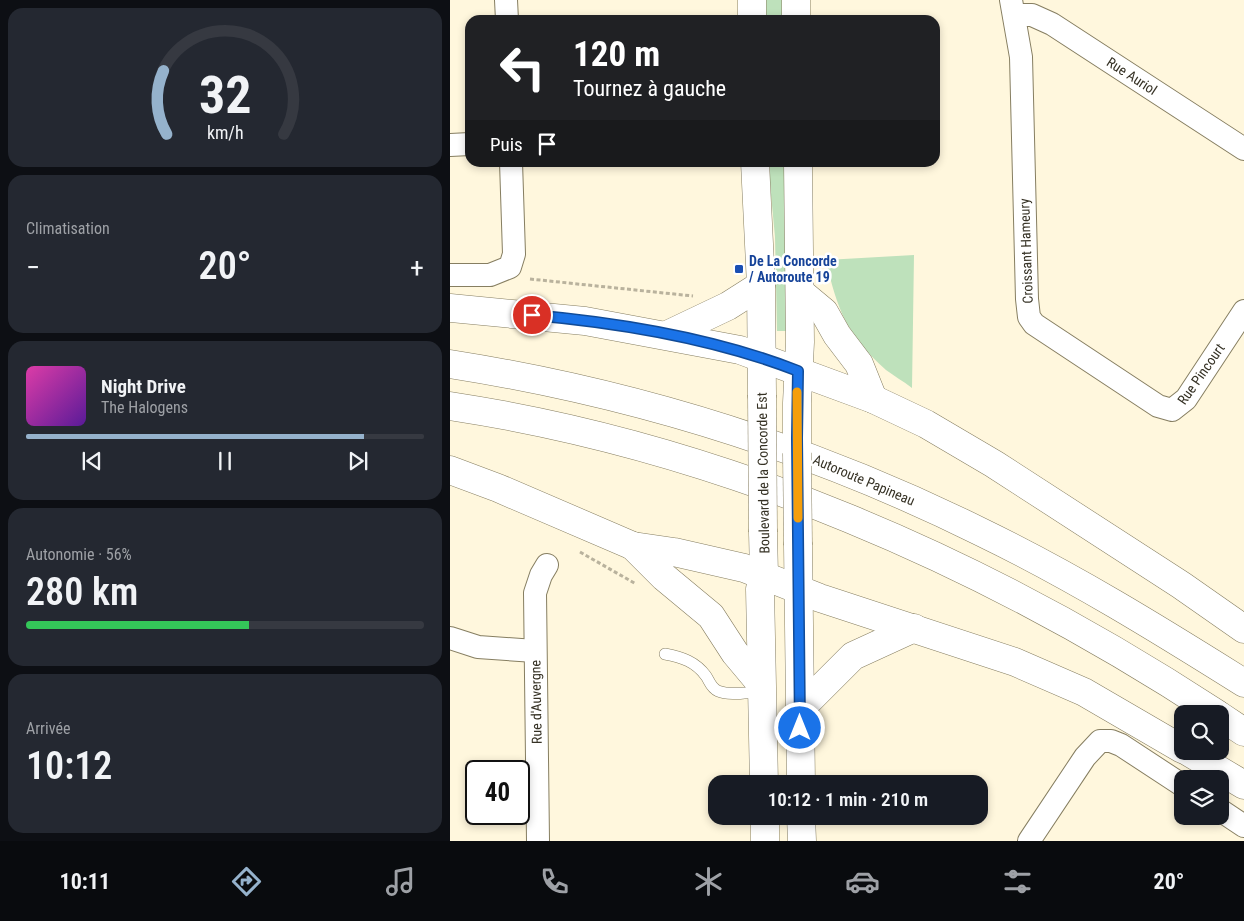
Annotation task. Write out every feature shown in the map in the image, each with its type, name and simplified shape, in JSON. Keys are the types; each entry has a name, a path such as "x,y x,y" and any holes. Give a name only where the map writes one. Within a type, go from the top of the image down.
{"main road":[{"path":"752,0 752,15"},
{"path":"796,0 796,15"},
{"name":"Boulevard de la Concorde Est","path":"755,167 761,285 764,576 760,589 764,775"},
{"path":"798,167 800,292 797,407 801,775"},
{"path":"667,335 728,306 761,285"},
{"path":"800,292 824,312 837,335 858,364 873,399"},
{"path":"450,308 550,316 667,335 761,356 873,399 926,424 1001,468 1181,585 1244,629"},
{"name":"Autoroute Papineau","path":"450,364 547,382 662,410 784,448 839,469 981,532 1053,569 1130,612 1244,682"},
{"path":"450,406 544,424 656,452 773,490 845,517 920,548 1028,601 1098,640 1203,705"},
{"path":"450,470 498,488 633,546 674,552 744,568 799,590 1015,662 1058,680 1104,703 1174,744"},
{"path":"633,546 664,578 711,616 761,688"},
{"path":"800,709 853,656 914,628"},
{"path":"1229,722 1244,732"},
{"path":"1202,760 1244,785"},
{"path":"765,825 765,841"},
{"path":"801,825 802,841"}],"street":[{"path":"506,0 507,15"},
{"name":"Rue Auriol","path":"1013,7 1052,24 1244,150"},
{"name":"Croissant Hameury","path":"1013,7 1021,57 1026,300 1030,317 1034,324 1150,400 1167,410 1172,410"},
{"path":"450,145 465,144"},
{"path":"450,274 490,275 510,267 514,254 511,167"},
{"name":"Rue Pincourt","path":"1172,410 1186,399 1244,311"},
{"name":"Rue d'Auvergne","path":"538,841 535,592 547,565"},
{"path":"450,638 486,648 536,651"},
{"path":"1028,841 1085,757 1100,741 1111,741 1121,745 1174,780"},
{"path":"1229,816 1244,826"}],"lane":[{"path":"665,654 681,657 693,663 701,670 716,690 722,692 761,688"}],"path":[{"path":"530,279 701,297"}],"green space":[{"path":"764,0 785,0 785,15 764,15"},
{"path":"768,167 788,167 786,331 777,331 775,237"},
{"path":"914,255 912,388 886,370 853,333 840,308 826,260"}],"slow traffic":[{"path":"797,392 798,518"}],"place":[{"name":"De La Concorde / Autoroute 19","path":"739,269"}],"route":[{"path":"532,315 585,321 718,345 761,356 798,371 800,728"}]}
